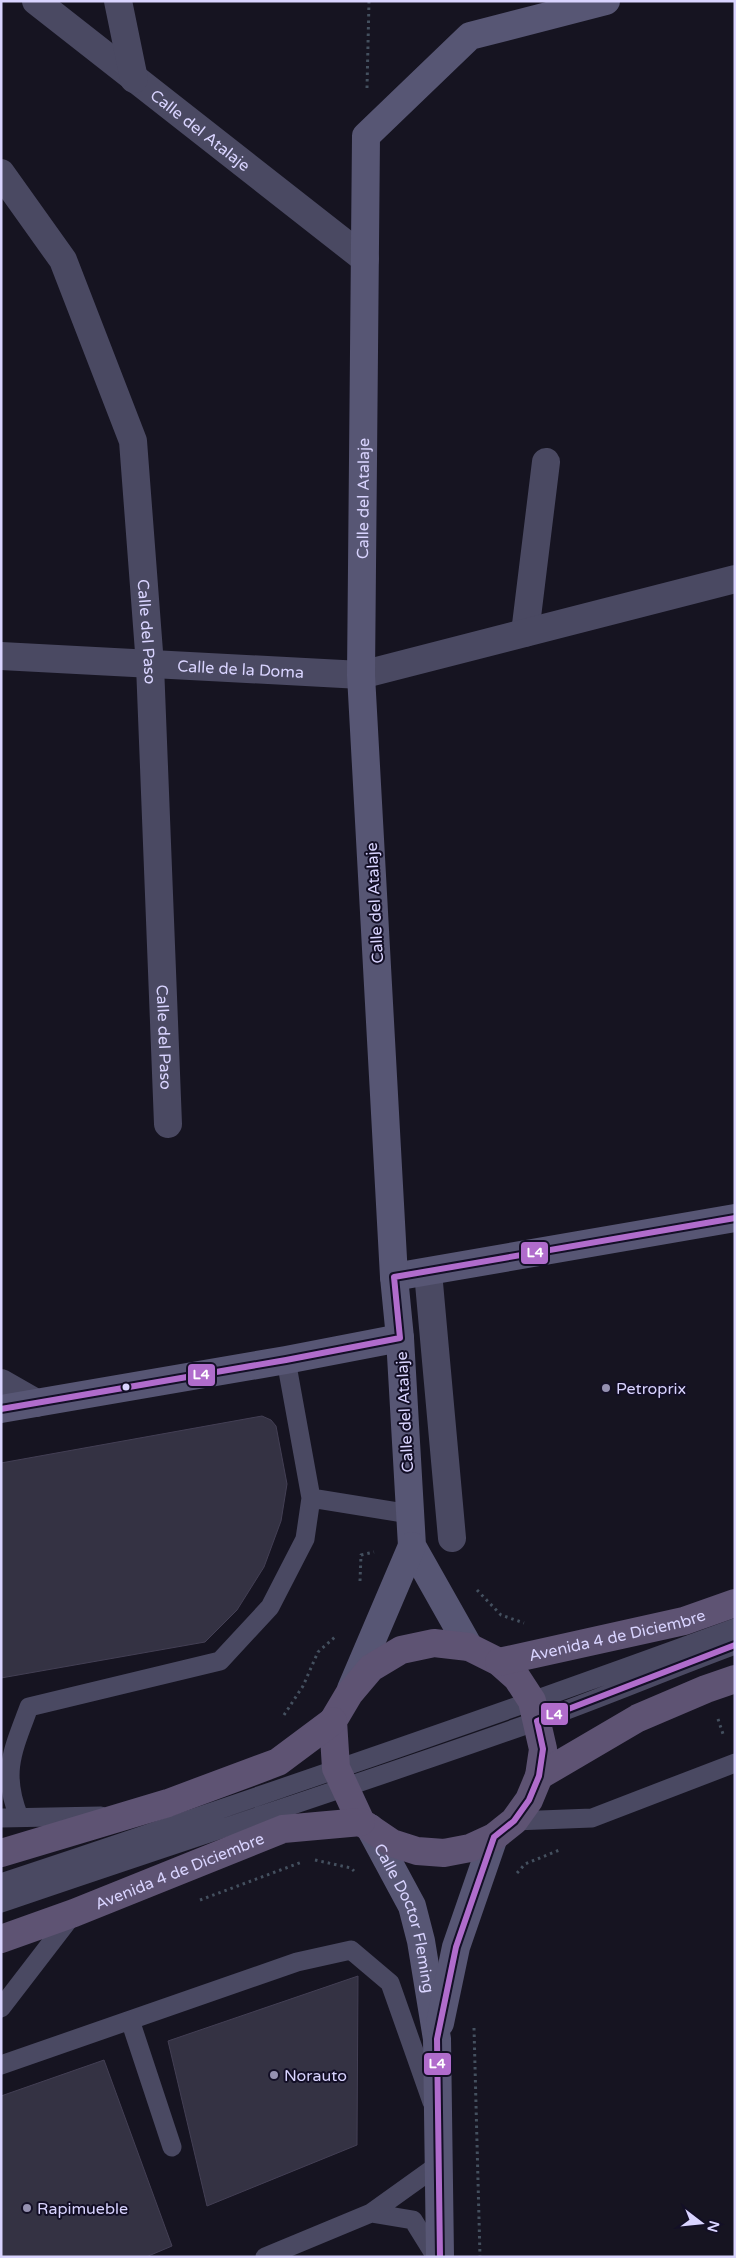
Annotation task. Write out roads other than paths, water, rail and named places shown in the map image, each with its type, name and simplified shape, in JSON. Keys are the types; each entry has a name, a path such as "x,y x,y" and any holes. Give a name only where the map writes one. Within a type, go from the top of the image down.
{"main road":[{"name":"Avenida 4 de Diciembre","path":"499,1662 684,1621 735,1603"},
{"path":"1,1853 168,1803 278,1762 333,1721 349,1694 371,1668 401,1650 434,1643 469,1647 499,1662 517,1678 535,1711 543,1749 539,1776 529,1800 504,1829 470,1848 444,1853 417,1852 392,1843 366,1825 341,1778 333,1721"},
{"path":"539,1776 638,1718 706,1688 735,1679"},
{"name":"Avenida 4 de Diciembre","path":"1,1939 74,1913 283,1829 366,1825"}],"street":[{"name":"Calle del Atalaje","path":"36,1 366,259"},
{"path":"118,1 134,78"},
{"name":"Calle del Atalaje","path":"469,1647 412,1546 400,1338 394,1277 361,675 366,136 470,36 606,1"},
{"name":"Calle del Paso","path":"1,173 63,260 133,441 150,665 168,1124"},
{"path":"525,633 546,462"},
{"name":"Calle de la Doma","path":"1,656 361,675 735,579"},
{"path":"394,1277 735,1218"},
{"path":"428,1272 452,1538"},
{"path":"1,1409 286,1360 400,1338"},
{"path":"1,1383 36,1402"},
{"name":"Calle del Atalaje","path":"349,1694 412,1546"},
{"name":"Calle Doctor Fleming","path":"366,1825 412,1906 421,1941 437,2039 440,2257"},
{"name":"Calle Doctor Fleming","path":"437,2039 456,1947 504,1829"}],"lane":[{"path":"120,1816 10,1817 11,1797 6,1763 29,1707 220,1661 270,1607 305,1540 311,1498 286,1360"},
{"path":"311,1498 410,1514"},
{"path":"535,1711 735,1628"},
{"path":"1,1903 180,1841 341,1778 535,1711 735,1646"},
{"path":"504,1829 592,1818 735,1763"},
{"path":"1,1883 175,1825 341,1778"},
{"path":"1,2008 74,1913"},
{"path":"1,2065 297,1962 352,1950 390,1983 438,2120"},
{"path":"130,2020 172,2147"},
{"path":"265,2257 301,2250 371,2213 438,2165"},
{"path":"371,2213 413,2220 436,2257"}],"place":[{"name":"Petroprix","path":"606,1388"},
{"name":"Norauto","path":"274,2075"},
{"name":"Rapimueble","path":"27,2208"}]}
